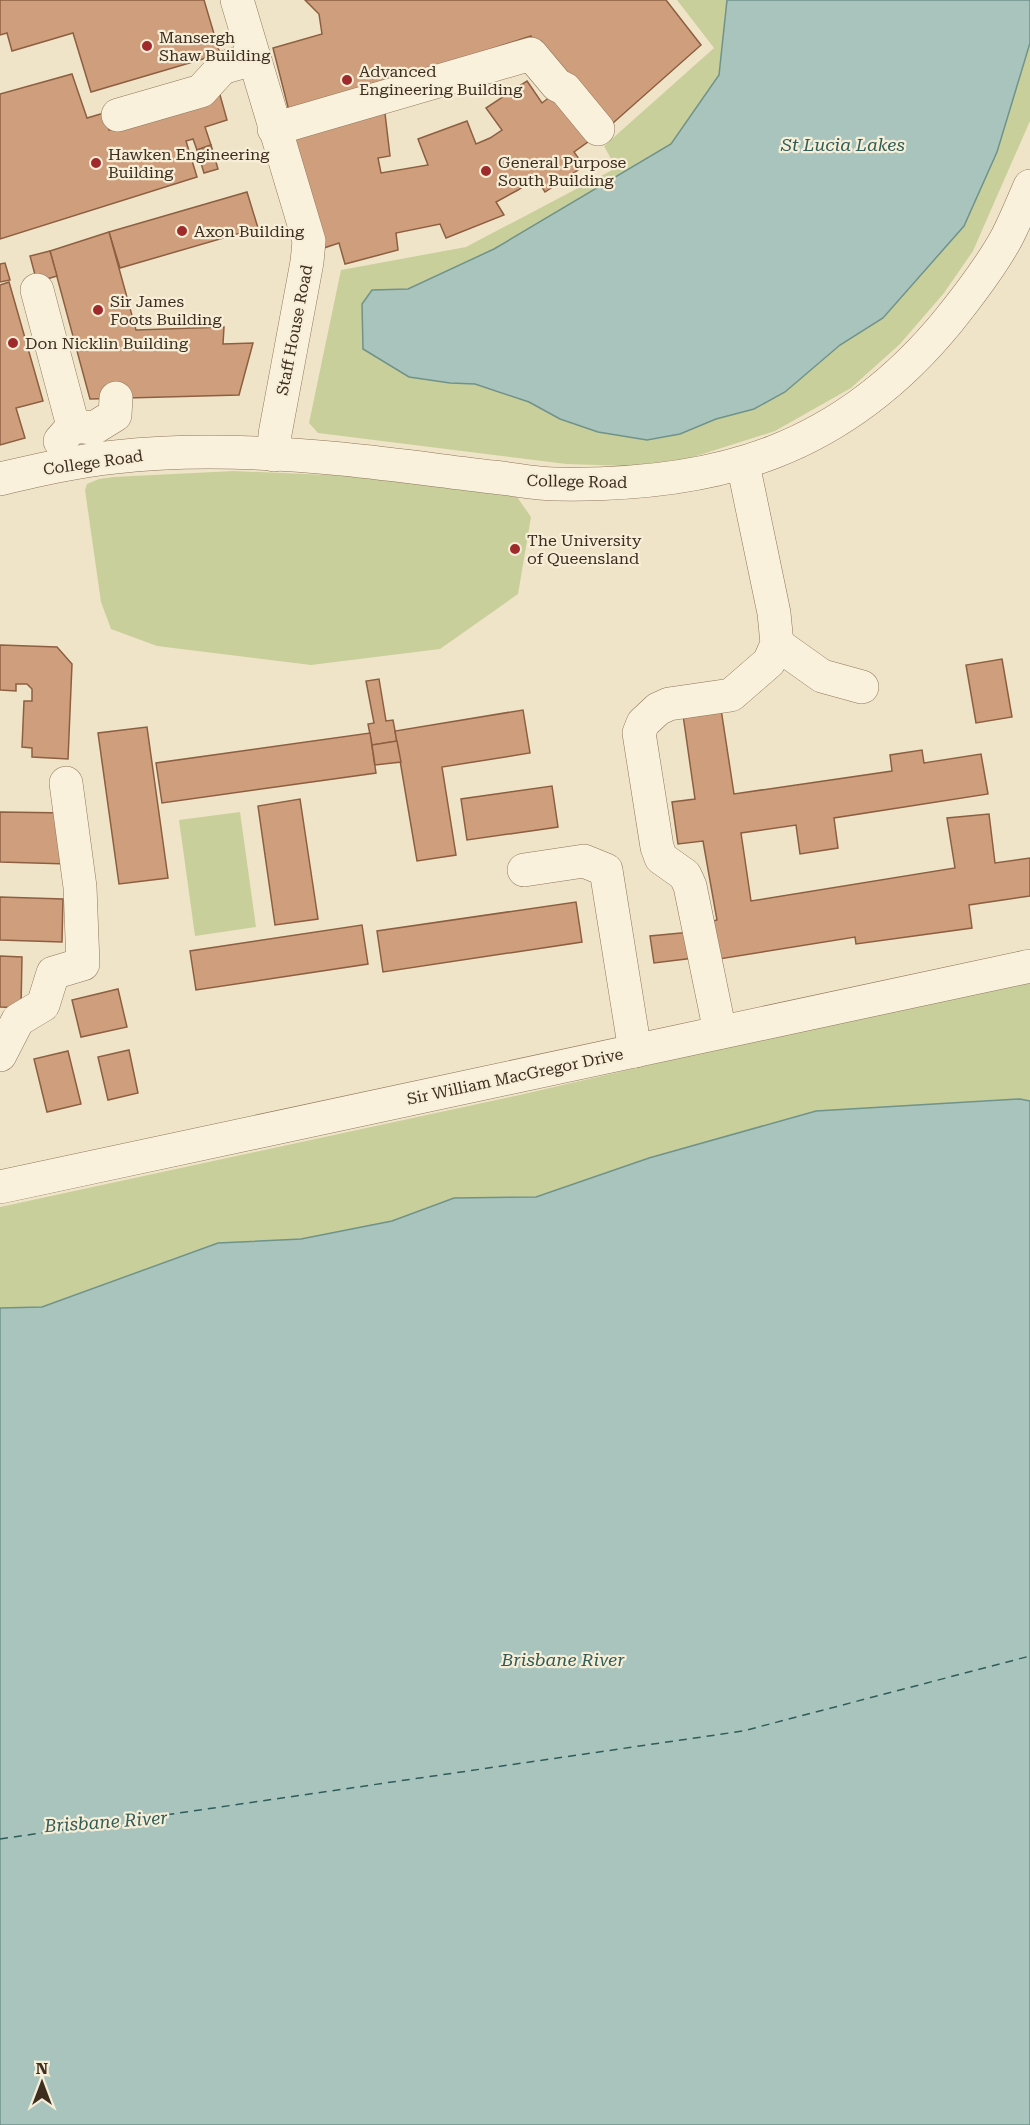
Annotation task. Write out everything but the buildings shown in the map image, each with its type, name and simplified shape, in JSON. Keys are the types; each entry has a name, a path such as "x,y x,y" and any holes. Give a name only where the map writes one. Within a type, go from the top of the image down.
{"street":[{"name":"Staff House Road","path":"237,0 309,241 275,434 274,455"},
{"path":"274,129 531,54 557,85 565,89 598,129"},
{"path":"118,115 201,91 222,68 253,59"},
{"name":"College Road","path":"0,479 53,466 113,457 171,453 340,459 553,484 602,484 660,480 743,464 801,442 843,418 886,386 930,343 972,291 1005,240 1030,186"},
{"path":"37,290 83,427 113,457"},
{"path":"53,466 58,444 83,427 115,415 116,399"},
{"path":"720,1032 690,886 685,875 661,858 657,847 639,733 643,723 658,709 669,704 731,695 769,662 777,644 774,613 743,464"},
{"path":"777,644 822,676 862,687"},
{"path":"0,1055 18,1020 43,1005 53,973 83,964 80,887 66,783"},
{"path":"524,870 584,861 606,870 635,1051"},
{"name":"Sir William MacGregor Drive","path":"0,1187 1030,966"}],"green space":[{"name":"St Lucia Lakes","path":"677,0 1030,0 1030,121 973,251 944,293 900,344 851,388 775,431 690,458 629,466 566,464 318,433 309,423 341,270 466,247 616,168 604,146 714,48"},
{"path":"234,471 353,476 517,497 531,517 518,594 440,649 311,665 157,646 111,629 101,602 85,490 87,484 113,477"},
{"path":"240,812 256,927 195,936 179,820"},
{"path":"1030,980 1030,1101 1020,1099 939,1104 649,1158 536,1197 454,1198 392,1221 301,1239 218,1243 79,1294 302,1241 538,1199 1019,1102 0,1331 0,1207 515,1096"}],"water":[{"name":"St Lucia Lakes","path":"727,0 1030,0 1030,43 997,152 964,226 883,318 840,345 785,392 754,409 716,419 680,434 647,440 598,432 560,419 529,402 475,384 409,377 363,349 362,304 372,290 408,289 494,249 671,144 719,75"},
{"name":"Brisbane River","path":"1020,1099 1030,1101 1030,2125 0,2125 0,1308 42,1307 218,1243 301,1239 392,1221 454,1198 536,1197 649,1158 816,1111"}],"ferry route":[{"path":"0,1839 743,1731 1030,1656"}],"place":[{"name":"Mansergh Shaw Building","path":"147,46"},
{"name":"Advanced Engineering Building","path":"347,80"},
{"name":"Hawken Engineering Building","path":"96,163"},
{"name":"General Purpose South Building","path":"486,171"},
{"name":"Axon Building","path":"182,231"},
{"name":"Sir James Foots Building","path":"98,310"},
{"name":"Don Nicklin Building","path":"13,343"},
{"name":"The University of Queensland","path":"515,549"}]}
